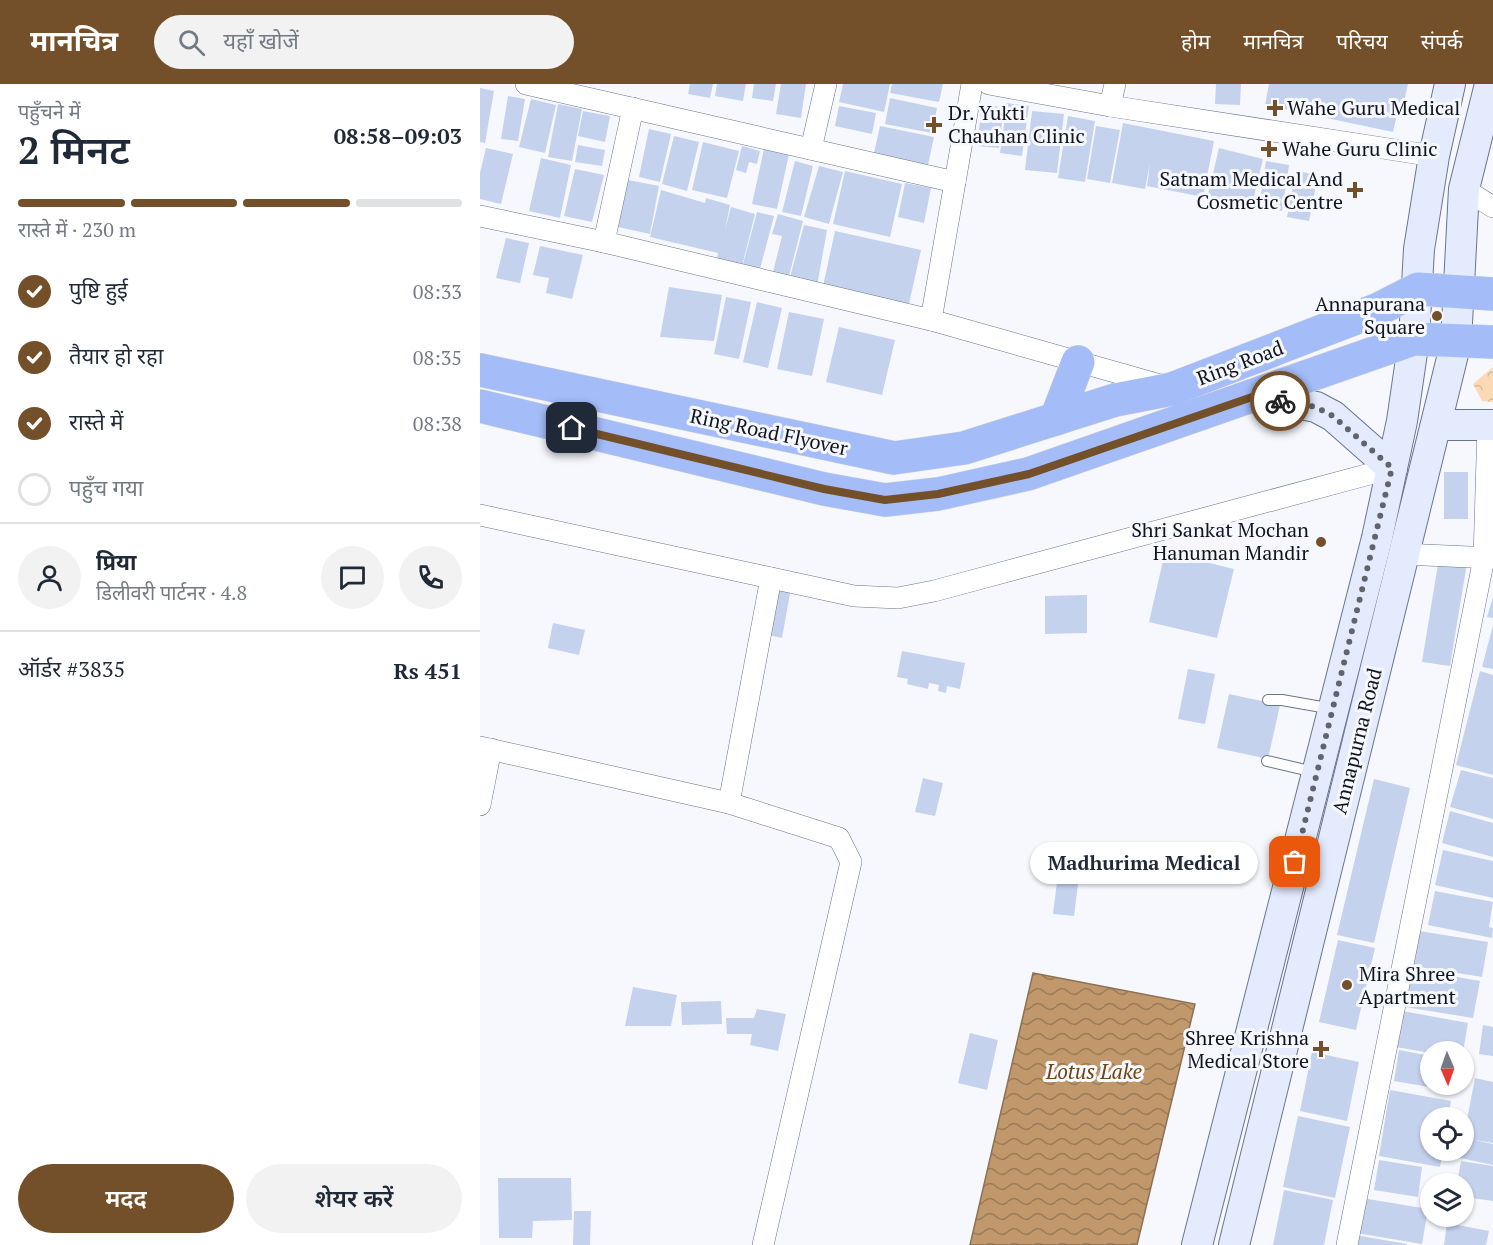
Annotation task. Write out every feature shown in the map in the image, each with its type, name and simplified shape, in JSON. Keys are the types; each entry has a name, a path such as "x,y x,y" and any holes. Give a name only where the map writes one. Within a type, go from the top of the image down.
{"highway":[{"path":"1418,289 1493,294"},
{"name":"Ring Road","path":"1056,419 1115,400 1172,389 1379,309 1418,289"},
{"path":"1414,339 1493,342"},
{"name":"Ring Road","path":"1255,396 1414,339"},
{"path":"1056,419 1078,362"},
{"name":"Ring Road Flyover","path":"480,370 894,458 964,448 1056,419"},
{"name":"Ring Road Flyover","path":"480,406 824,489 885,500 938,494 1029,474 1255,396"}],"main road":[{"path":"1418,289 1419,249 1434,156 1450,84"},
{"path":"1460,293 1464,189 1490,84"},
{"name":"Annapurna Road","path":"1197,1245 1334,709 1392,468 1414,339 1418,289"},
{"name":"Annapurna Road","path":"1234,1245 1402,554 1437,425 1456,342 1460,293"},
{"path":"1255,396 1316,407 1333,416 1392,468"},
{"path":"1437,425 1490,425"}],"street":[{"path":"526,84 955,182"},
{"path":"811,149 826,84"},
{"path":"931,321 972,84"},
{"path":"989,84 1110,106 1434,156"},
{"path":"1110,106 1115,84"},
{"path":"604,242 633,108"},
{"path":"1464,189 1493,207"},
{"path":"480,216 604,242 931,321 1172,389"},
{"path":"1347,1245 1488,558 1490,425"},
{"path":"480,515 854,596 898,598 925,593 1392,468"},
{"path":"1402,554 1488,558"},
{"path":"729,803 771,578"},
{"path":"480,806 486,748 729,803 839,838 851,862 763,1245"}],"lane":[{"path":"1268,700 1282,700 1334,709"},
{"path":"1267,761 1318,772"}],"green space":[{"path":"1493,367 1493,402 1482,401 1473,384"}],"water":[{"name":"Lotus Lake","path":"1033,973 1195,1004 1137,1245 970,1245"}],"building":[{"path":"690,84 713,84 710,98 688,94"},
{"path":"717,84 746,84 743,101 715,96"},
{"path":"754,84 776,84 773,101 752,98"},
{"path":"781,84 806,84 801,118 776,114"},
{"path":"843,84 890,84 884,112 839,102"},
{"path":"892,84 943,84 939,102 890,93"},
{"path":"1216,84 1241,84 1240,105 1215,104"},
{"path":"1269,84 1408,84 1404,102 1400,101 1393,132 1265,105"},
{"path":"480,88 494,91 485,143 480,142"},
{"path":"508,96 525,99 518,141 501,139"},
{"path":"890,98 937,108 932,133 885,124"},
{"path":"531,99 556,105 545,153 519,147"},
{"path":"1007,103 1029,106 1022,156 1000,153"},
{"path":"558,104 582,109 572,161 548,157"},
{"path":"982,105 1004,107 999,148 977,146"},
{"path":"839,106 876,113 872,134 835,126"},
{"path":"583,111 610,116 605,142 578,136"},
{"path":"1032,111 1064,114 1057,173 1025,170"},
{"path":"1068,116 1095,121 1085,182 1058,178"},
{"path":"1123,123 1214,141 1203,197 1147,186 1150,163 1145,189 1112,183"},
{"path":"880,126 934,137 928,165 874,153"},
{"path":"1096,126 1120,130 1110,183 1087,179"},
{"path":"649,129 671,134 660,182 639,177"},
{"path":"674,136 699,142 687,191 662,184"},
{"path":"703,142 739,151 727,198 692,190"},
{"path":"578,145 605,150 602,166 575,162"},
{"path":"742,146 760,151 757,164 749,162 746,173 736,170"},
{"path":"486,148 513,154 501,204 480,199 480,173"},
{"path":"1219,148 1263,159 1251,209 1207,199"},
{"path":"764,149 789,154 777,209 752,204"},
{"path":"541,158 571,165 560,218 529,211"},
{"path":"795,161 813,166 801,216 782,212"},
{"path":"1266,161 1289,165 1282,211 1259,207"},
{"path":"819,166 843,172 829,224 804,217"},
{"path":"575,169 604,175 592,222 564,216"},
{"path":"845,171 902,184 890,237 833,224"},
{"path":"1296,171 1318,175 1309,221 1287,217"},
{"path":"628,180 659,186 650,234 618,227"},
{"path":"905,183 931,188 924,223 898,217"},
{"path":"661,190 705,203 706,198 730,205 725,230 731,207 755,214 742,266 717,259 718,253 650,237"},
{"path":"757,212 774,216 760,269 743,264"},
{"path":"778,214 803,221 788,280 772,276 782,236 772,234"},
{"path":"804,225 827,230 817,286 789,281"},
{"path":"835,231 921,250 909,304 823,286"},
{"path":"506,238 529,243 520,283 496,278"},
{"path":"540,246 583,255 572,299 546,293 549,278 533,275"},
{"path":"669,287 722,295 714,341 660,337"},
{"path":"726,297 751,302 739,359 714,354"},
{"path":"757,302 782,308 768,368 743,362"},
{"path":"789,312 824,319 812,376 777,369"},
{"path":"839,327 895,340 882,395 826,382"},
{"path":"1444,472 1468,472 1468,519 1444,519"},
{"path":"1165,552 1234,569 1217,638 1149,622"},
{"path":"1439,558 1467,563 1450,666 1422,662"},
{"path":"778,585 791,588 782,638 769,635"},
{"path":"1087,595 1087,633 1045,634 1045,596"},
{"path":"1493,597 1493,618 1487,617"},
{"path":"553,623 585,630 579,655 548,648"},
{"path":"1493,625 1493,669 1482,667"},
{"path":"902,651 965,663 960,689 947,686 946,693 938,691 939,685 929,683 928,689 907,684 908,679 897,677"},
{"path":"1188,669 1215,674 1205,724 1178,719"},
{"path":"1480,671 1493,675 1493,775 1456,765"},
{"path":"1229,694 1280,705 1268,759 1217,748"},
{"path":"1461,770 1493,778 1493,819 1450,807"},
{"path":"923,778 943,783 935,816 915,812"},
{"path":"1374,779 1410,788 1374,943 1337,935"},
{"path":"1450,811 1493,823 1493,857 1442,843"},
{"path":"1443,850 1493,861 1493,898 1435,885"},
{"path":"1059,866 1080,868 1074,916 1053,914"},
{"path":"1435,891 1493,902 1489,927 1493,928 1492,938 1428,925"},
{"path":"1419,931 1488,942 1482,977 1413,966"},
{"name":"Mira Shree Apartment","path":"1338,940 1375,948 1356,1030 1319,1022"},
{"path":"1412,969 1480,981 1473,1018 1405,1007"},
{"path":"633,987 677,995 671,1026 625,1026"},
{"path":"721,1001 722,1024 682,1025 681,1002"},
{"path":"757,1009 786,1014 778,1051 750,1045 752,1034 727,1034 726,1018 754,1018"},
{"path":"1397,1010 1468,1023 1465,1041 1420,1041 1420,1051 1390,1046"},
{"path":"1483,1025 1493,1027 1493,1056 1479,1054"},
{"path":"970,1033 998,1040 987,1090 958,1083"},
{"path":"1399,1050 1420,1054 1420,1085 1394,1081"},
{"path":"1312,1052 1359,1062 1347,1121 1300,1111"},
{"path":"1475,1078 1493,1082 1493,1143 1474,1140 1474,1107 1469,1107 1472,1095 1474,1095"},
{"path":"1390,1090 1451,1101 1450,1107 1420,1107 1420,1161 1441,1161 1440,1167 1379,1156"},
{"path":"1298,1116 1350,1127 1335,1198 1283,1187"},
{"path":"1474,1140 1493,1144 1493,1165 1474,1161"},
{"path":"1379,1160 1422,1167 1418,1197 1374,1190"},
{"path":"1461,1161 1493,1166 1493,1201 1474,1198 1474,1173 1459,1173"},
{"path":"498,1178 571,1178 572,1220 533,1221 532,1238 499,1238"},
{"path":"1284,1190 1333,1200 1324,1245 1273,1245"},
{"path":"1362,1198 1420,1208 1420,1227 1425,1227 1422,1244 1356,1233"},
{"path":"574,1211 591,1211 590,1245 573,1245"},
{"path":"1446,1227 1468,1227 1489,1231 1486,1245 1444,1245"},
{"path":"1355,1235 1407,1244 1407,1245 1354,1245"}],"way so far":[{"path":"1280,401 1316,407 1333,416 1392,468 1377,538 1295,862"}],"place":[{"name":"Wahe Guru Medical","path":"1275,108"},
{"name":"Dr. Yukti Chauhan Clinic","path":"934,125"},
{"name":"Wahe Guru Clinic","path":"1269,149"},
{"name":"Satnam Medical And Cosmetic Centre","path":"1355,190"},
{"name":"Annapurana Square","path":"1437,316"},
{"name":"Shri Sankat Mochan Hanuman Mandir","path":"1321,542"},
{"name":"Madhurima Medical","path":"1295,862"},
{"name":"Mira Shree Apartment","path":"1347,985"},
{"name":"Shree Krishna Medical Store","path":"1321,1049"}],"route":[{"path":"572,428 824,489 885,500 938,494 1029,474 1255,396 1280,401"}]}
